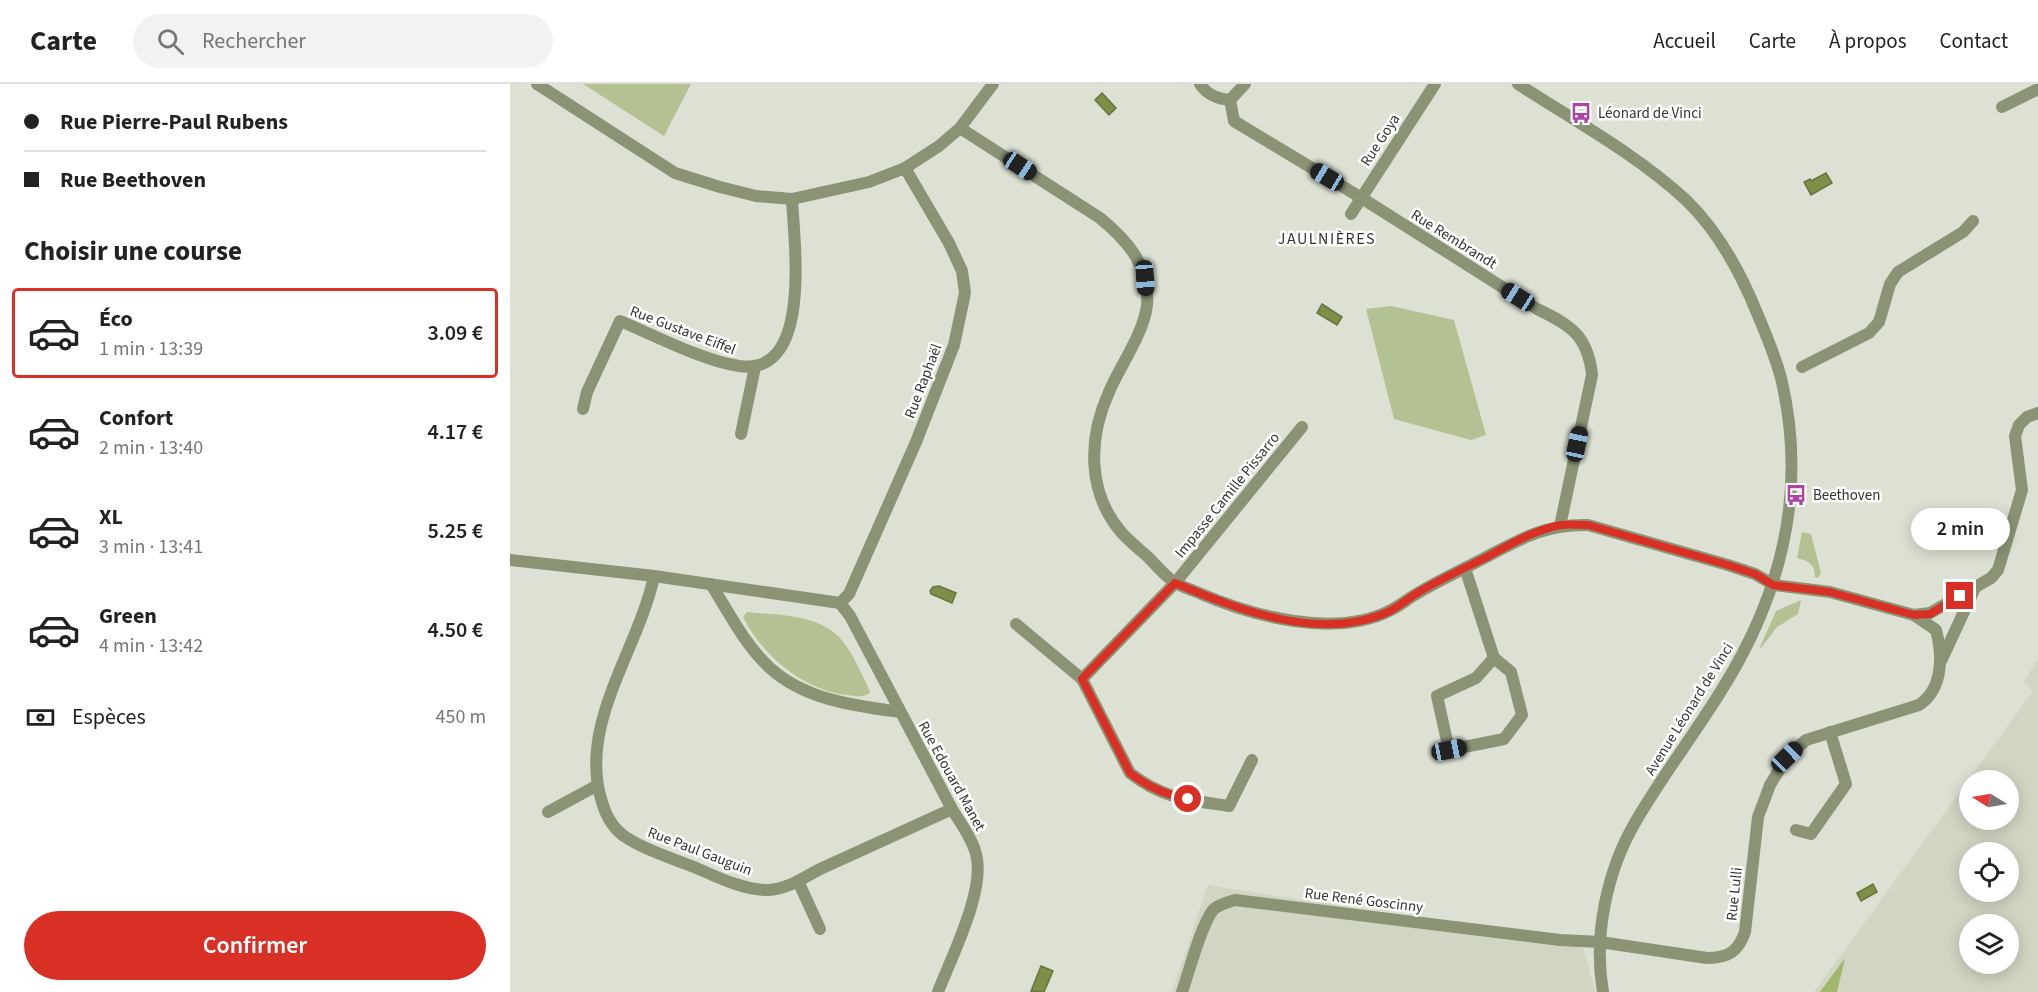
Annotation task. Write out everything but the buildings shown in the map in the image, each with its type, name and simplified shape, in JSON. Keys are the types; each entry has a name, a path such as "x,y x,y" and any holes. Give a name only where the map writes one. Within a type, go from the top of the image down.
{"street":[{"path":"537,84 675,173 756,196 792,199 868,182 905,168 939,146 960,128 993,84"},
{"path":"1200,84 1210,94 1230,100 1245,84"},
{"name":"Rue Goya","path":"1351,214 1435,84"},
{"name":"Avenue Léonard de Vinci","path":"1518,84 1645,166 1687,201 1716,234 1745,285 1780,377 1788,421 1792,468 1789,522 1773,585 1746,647 1722,690 1635,822 1621,850 1610,886 1600,942 1603,992"},
{"path":"2002,107 2038,89"},
{"name":"Rue Rembrandt","path":"1230,100 1234,121 1576,332 1590,357 1592,375 1560,525"},
{"path":"960,128 1101,218 1134,250 1145,278 1147,304 1143,324 1108,392 1096,424 1093,468 1103,503 1120,531 1175,583 1235,607 1269,617 1311,623 1338,623 1364,619 1390,611 1414,595 1520,539 1560,525 1588,525 1728,565 1755,574 1773,585 1830,592 1914,615 1930,614 1991,578 1998,570 2022,490 2015,435 2019,425 2027,417 2038,413"},
{"name":"Rue Raphaël","path":"840,603 849,594 916,442 954,345 965,293 962,271 950,243 905,168"},
{"path":"741,434 755,367 772,358 785,341 790,328 795,292 792,199"},
{"path":"1802,367 1869,333 1879,322 1890,284 1898,272 1963,232 1972,221"},
{"name":"Rue Gustave Eiffel","path":"583,409 587,392 620,321 711,359 738,366 755,367"},
{"name":"Impasse Camille Pissarro","path":"1082,679 1175,583 1302,427"},
{"path":"510,560 654,576 840,603"},
{"path":"1465,568 1494,658 1511,672 1522,715 1504,739 1449,750 1437,696 1476,678 1494,658"},
{"name":"Rue Paul Gauguin","path":"654,576 650,597 611,693 600,729 595,763 596,786 607,818 626,838 719,878 744,886 769,890 798,882 818,870 952,809"},
{"name":"Rue Edouard Manet","path":"711,584 748,642 770,668 788,681 820,696 851,705 900,712"},
{"path":"1940,663 1975,588"},
{"name":"Rue Edouard Manet","path":"840,603 970,838 976,855 978,871 972,907 938,992"},
{"path":"1914,615 1936,630 1940,663"},
{"path":"1016,624 1082,679 1130,773 1143,783 1168,796 1229,806 1252,760"},
{"name":"Rue Lulli","path":"1600,942 1707,958 1726,956 1737,949 1745,932 1758,817 1770,785 1787,757 1806,740 1919,705 1928,699 1935,689 1940,663"},
{"path":"1796,830 1811,834 1846,784 1830,732"},
{"path":"548,813 596,786"},
{"path":"798,882 820,929"},
{"name":"Rue René Goscinny","path":"1182,992 1213,911 1220,905 1235,900 1560,940 1600,942"}],"shaded area":[{"path":"583,84 691,84 664,136"},
{"path":"1102,93 1116,108 1109,115 1095,100"},
{"path":"1826,173 1832,183 1811,195 1804,182"},
{"path":"1322,304 1342,317 1337,325 1317,313"},
{"path":"1391,306 1454,320 1486,435 1471,440 1394,419 1366,309"},
{"path":"1802,532 1811,534 1821,573 1818,578 1815,577 1814,569 1810,564 1797,558"},
{"path":"939,586 956,593 952,603 931,594 933,587"},
{"path":"1801,600 1798,614 1777,627 1761,648 1776,611"},
{"path":"747,612 796,617 831,630 848,649 870,693 859,696 831,692 800,679 761,645 743,617"},
{"path":"2038,659 2038,992 1814,992 1959,793 1959,830 2019,830 2019,770 1976,770 2033,691 2023,682"},
{"path":"1873,884 1877,892 1861,901 1857,893"},
{"path":"1208,885 1560,940 1580,939 1596,992 1172,992"},
{"path":"1845,958 1837,992 1820,992"},
{"path":"1041,966 1053,971 1044,992 1031,991"}],"place":[{"name":"Léonard de Vinci","path":"1581,113"},
{"name":"Beethoven","path":"1796,495"}],"district":[{"name":"JAULNIÈRES","path":"1327,238"}],"route":[{"path":"1188,799 1168,796 1143,783 1130,773 1082,679 1175,583 1235,607 1280,619 1311,623 1338,623 1364,619 1390,611 1438,581 1520,539 1560,525 1588,525 1728,565 1755,574 1773,585 1830,592 1914,615 1930,614 1960,596"}]}
